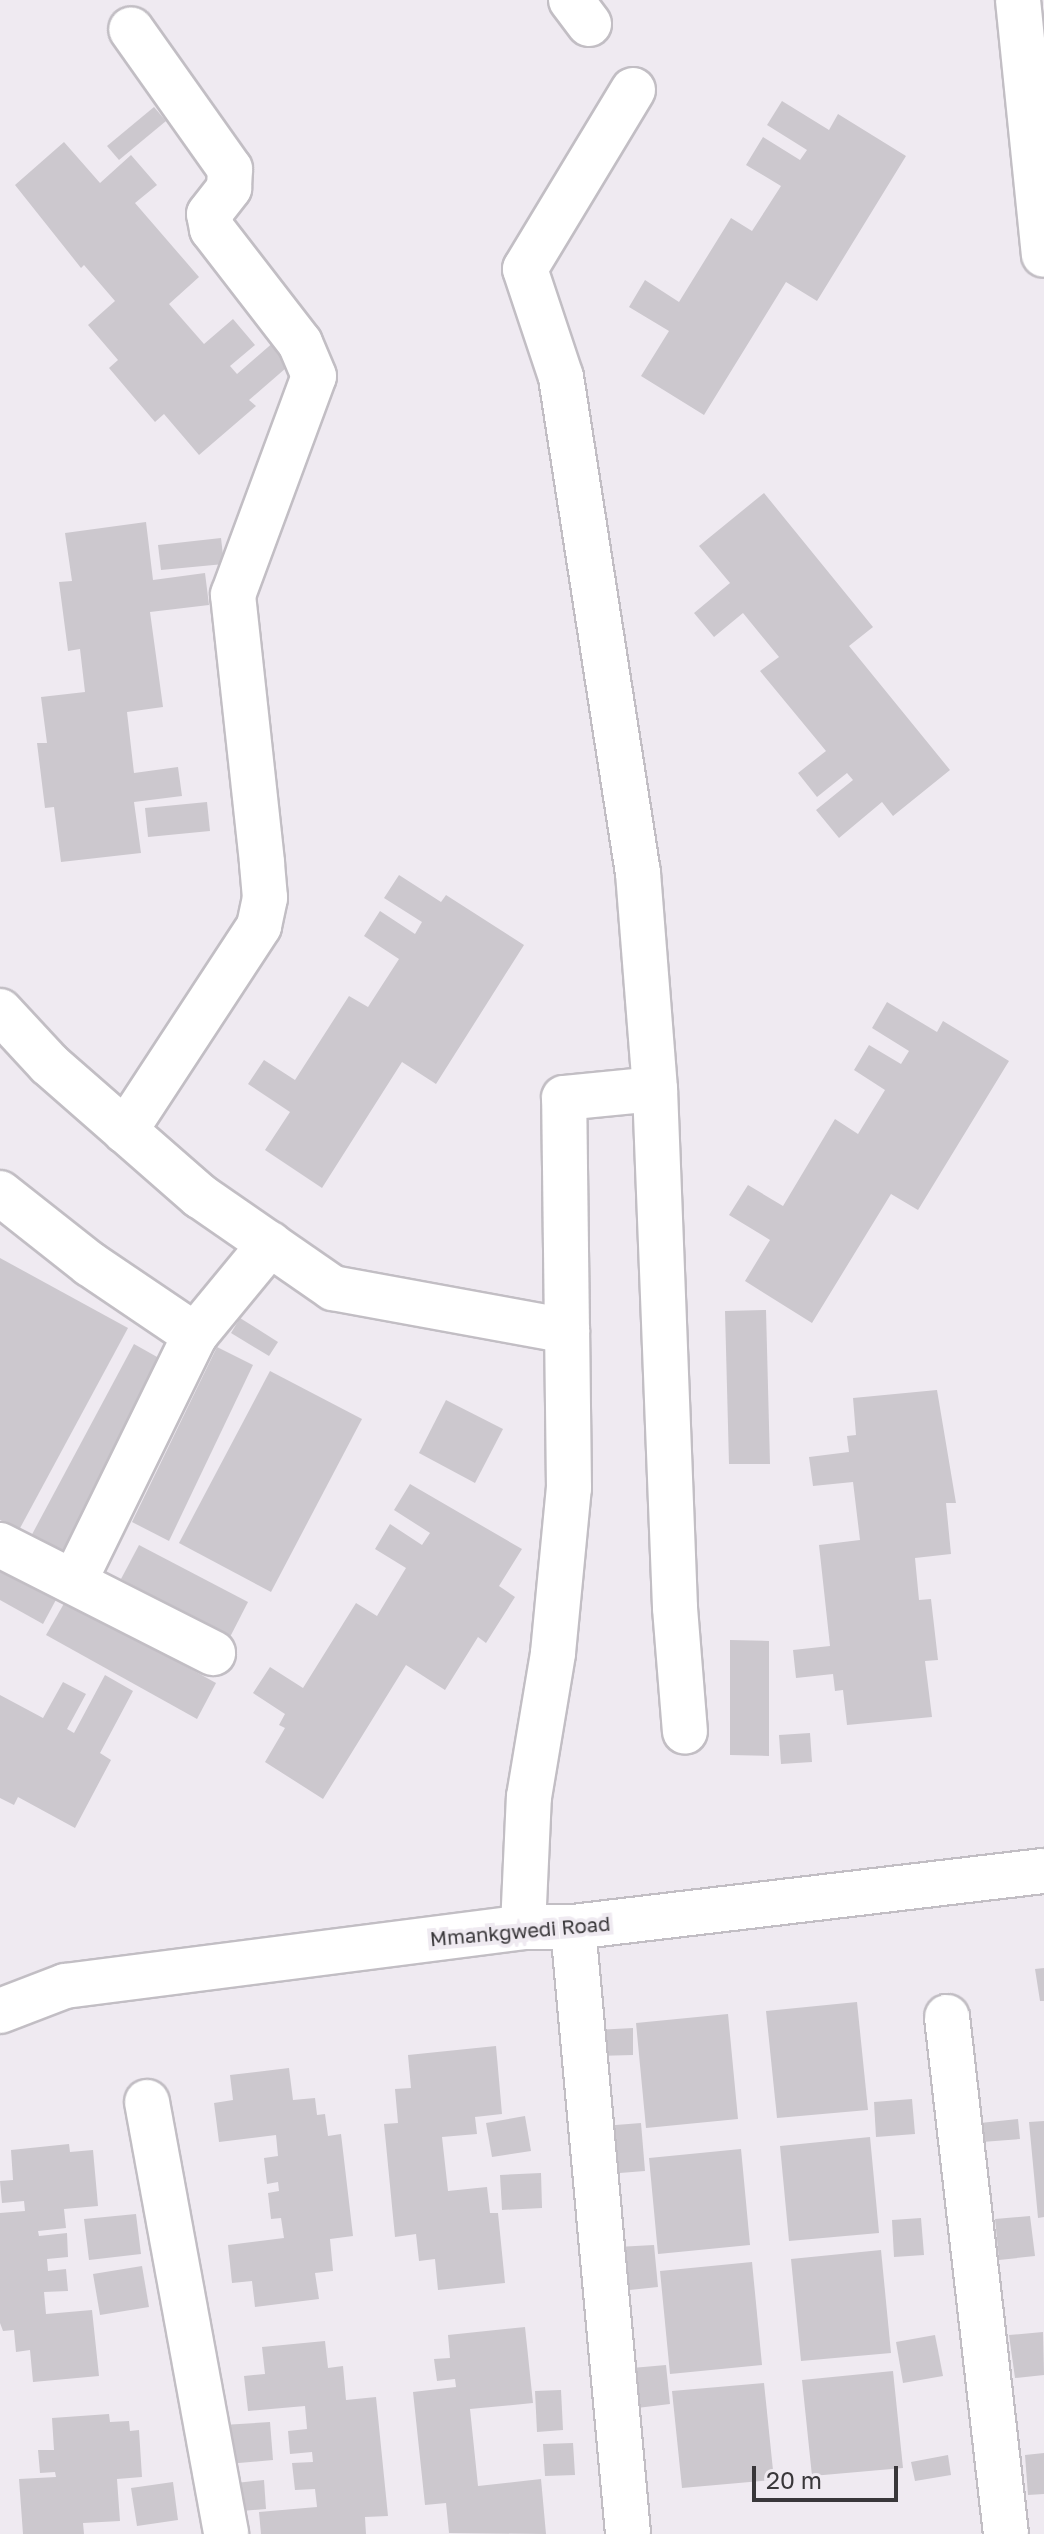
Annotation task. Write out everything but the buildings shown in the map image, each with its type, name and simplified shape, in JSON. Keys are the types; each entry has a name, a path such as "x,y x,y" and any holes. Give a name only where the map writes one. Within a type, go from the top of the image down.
{"street":[{"path":"1018,0 1044,255"},
{"path":"125,1131 259,926 265,898 233,595 314,376 300,343 212,229 209,214 229,188 230,169 131,29"},
{"path":"633,90 525,269 561,377 638,873 655,1089 675,1608 685,1732"},
{"path":"0,1011 49,1064 200,1196 333,1288 567,1331"},
{"path":"523,1927 529,1797 553,1653 569,1488 564,1098 655,1089"},
{"path":"0,1193 90,1264 195,1335"},
{"path":"74,1582 195,1335 270,1244"},
{"path":"0,1545 213,1653"},
{"name":"Mmankgwedi Road","path":"0,2011 65,1986 523,1927 573,1927 1044,1871"},
{"path":"573,1927 628,2534"},
{"path":"947,2017 1006,2534"},
{"path":"147,2102 226,2534"}]}
